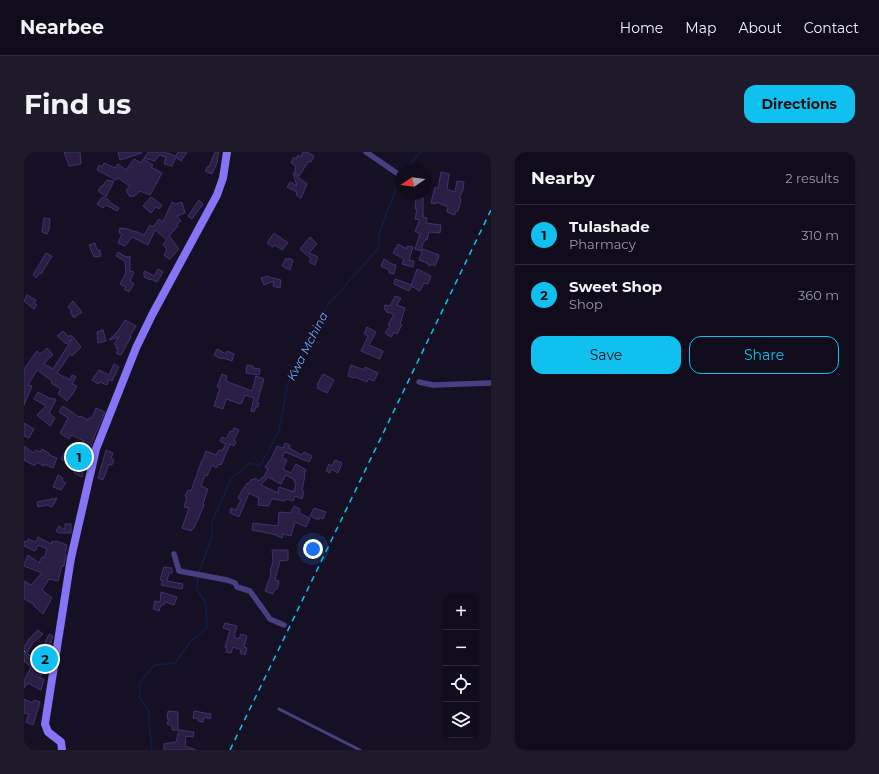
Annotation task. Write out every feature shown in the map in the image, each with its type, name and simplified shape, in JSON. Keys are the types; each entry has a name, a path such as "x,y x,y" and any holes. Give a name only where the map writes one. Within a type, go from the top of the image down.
{"street":[{"path":"62,750 62,745 59,740 49,734 46,728 53,668 71,558 96,449 139,341 152,314 217,195 223,178 227,152"},
{"path":"366,152 395,172"},
{"path":"419,382 433,385 491,382"},
{"path":"174,554 179,571 227,580 235,583 237,587 250,591 270,619 284,625"}],"lane":[{"path":"279,709 360,750"}],"path":[{"path":"24,652 40,664 53,668"}],"building":[{"path":"64,152 80,152 81,164 69,166"},
{"path":"118,152 142,152 142,153 120,160"},
{"path":"148,152 164,152 176,156 178,152 187,152 181,161 176,157 172,166 164,164 166,157 159,155 155,161 144,158"},
{"path":"215,152 219,152 218,161 212,174 205,171 208,166 209,167"},
{"path":"303,152 307,152 314,156 299,176 294,172 296,170 296,166 291,163 294,157 296,159 298,155 301,157"},
{"path":"134,159 141,163 143,159 153,165 151,167 162,173 150,195 140,191 133,197 131,195 130,197 126,190 130,186 118,178 116,180 97,170 99,165 102,167 104,163 115,168 118,164 126,170"},
{"path":"441,172 449,174 447,189 455,192 457,181 464,182 463,190 459,198 461,200 458,211 455,212 455,215 447,212 448,207 436,202 436,204 431,203 435,187 438,189"},
{"path":"293,173 307,184 301,198 296,195 297,192 287,187 290,182 297,186"},
{"path":"107,180 114,181 106,197 98,191"},
{"path":"102,197 109,200 109,202 119,208 117,211 106,205 103,208 97,204"},
{"path":"151,197 162,205 159,209 156,207 151,213 143,206"},
{"path":"199,200 203,204 192,219 188,216"},
{"path":"416,200 423,200 423,217 427,218 426,223 441,225 440,233 429,232 427,240 426,239 423,243 421,251 415,249 420,234 415,231 420,220 415,219 417,209 415,209"},
{"path":"172,202 176,204 182,202 185,213 177,216 181,221 177,224 178,226 169,236 179,249 170,259 164,255 167,250 163,244 167,240 155,230 148,245 132,237 125,246 118,243 122,234 119,233 120,228 135,231 144,235 150,225 153,227 159,219 163,222"},
{"path":"44,218 50,219 50,227 47,234 42,232"},
{"path":"274,233 288,243 282,250 275,245 273,247 267,243"},
{"path":"310,237 317,244 309,253 318,257 315,265 309,262 311,259 300,249"},
{"path":"95,243 97,250 100,250 101,256 94,257 89,245"},
{"path":"398,244 407,249 407,246 413,247 409,260 414,261 413,267 402,264 404,259 393,253"},
{"path":"423,249 439,255 435,266 432,264 430,266 419,260"},
{"path":"118,252 126,257 130,256 130,271 134,272 130,281 134,284 129,292 124,289 126,287 120,284 126,273 125,261 116,256"},
{"path":"46,253 52,256 41,274 40,273 36,278 33,275"},
{"path":"286,258 288,260 289,258 293,260 290,270 282,266"},
{"path":"384,259 389,263 396,265 394,274 389,273 389,270 381,266"},
{"path":"158,269 163,272 157,282 144,277 145,275 143,274 145,271 154,276"},
{"path":"417,269 431,276 428,284 424,283 420,291 411,286"},
{"path":"268,276 281,280 280,288 273,286 274,281 264,285 261,278"},
{"path":"395,279 412,285 409,291 394,284"},
{"path":"27,295 36,300 34,303 37,305 34,309 24,301"},
{"path":"395,296 401,298 397,305 405,308 400,324 402,325 397,334 394,332 391,337 385,333 390,326 388,325 394,314 386,312 387,310 384,309 385,305 390,306"},
{"path":"73,301 82,312 74,318 70,312 72,311 68,307"},
{"path":"125,320 136,326 121,355 116,353 118,350 116,348 117,346 114,344 119,337 109,340 118,331"},
{"path":"367,327 376,332 369,345 383,351 380,359 361,351 368,336 364,334"},
{"path":"103,330 106,341 98,343 97,332"},
{"path":"63,331 69,337 70,335 74,338 81,347 72,356 70,354 57,373 70,380 72,375 76,377 72,384 77,386 74,392 67,401 58,394 61,389 51,383 52,381 37,370 28,385 32,386 24,405 24,369 37,351 40,354 47,348 53,355 44,364 53,369 72,339 66,344 57,336"},
{"path":"217,349 226,354 227,351 234,354 232,361 222,359 214,355"},
{"path":"114,364 119,367 112,381 109,379 107,385 100,382 98,384 92,380 99,370 109,375"},
{"path":"247,365 260,369 259,375 246,373"},
{"path":"351,365 364,370 365,367 378,373 374,381 368,379 367,382 348,376"},
{"path":"222,374 227,376 226,381 252,391 256,376 264,379 257,403 259,403 258,407 256,407 254,412 251,411 254,398 245,395 241,404 226,399 223,409 214,406 220,388 217,387"},
{"path":"323,374 334,380 327,393 317,388"},
{"path":"38,392 56,400 49,413 55,418 50,426 37,415 46,406 34,399"},
{"path":"63,406 79,417 80,416 88,420 90,417 92,418 96,408 105,412 90,450 82,446 84,441 71,435 69,439 60,433 68,418 59,412"},
{"path":"24,423 34,429 29,438 24,436"},
{"path":"234,428 239,430 234,440 236,442 234,446 230,444 221,465 219,464 216,468 212,465 207,476 205,475 201,486 208,489 203,504 204,505 195,526 191,531 182,528 189,508 184,507 187,497 185,496 188,490 191,491 206,451 216,455 219,450 222,451 226,444 220,441 222,437 226,439 230,431 232,432"},
{"path":"285,443 290,445 289,448 302,455 304,452 312,456 309,462 285,452 282,457 287,460 283,469 291,473 296,464 306,470 304,475 302,491 304,492 302,499 295,496 293,501 286,499 285,501 272,499 268,506 258,505 259,498 249,493 239,517 230,513 231,508 236,510 241,500 238,498 247,483 248,484 255,478 259,481 262,477 263,478 268,469 265,467 271,459 277,446 283,448","holes":["286,475 295,480 294,482 296,483 294,492 279,487 278,493 261,485 268,477 281,484"]},
{"path":"24,446 34,453 36,450 40,452 42,449 50,454 49,455 57,458 53,468 44,464 44,466 38,462 33,465 24,460"},
{"path":"68,449 87,459 80,470 78,469 83,473 82,477 74,473 76,468 61,459"},
{"path":"106,450 113,453 111,458 114,460 112,465 109,464 103,480 98,478"},
{"path":"335,460 342,463 338,473 331,469 330,473 326,471 329,464 332,466"},
{"path":"58,475 63,478 62,481 66,483 61,490 53,487"},
{"path":"57,498 52,507 47,505 38,507 37,502"},
{"path":"294,506 300,509 299,513 310,518 306,527 295,522 291,536 283,534 282,538 277,535 252,530 253,523 278,526 279,512 291,513"},
{"path":"314,508 326,512 323,519 320,517 320,519 316,519 310,516"},
{"path":"65,524 71,524 71,533 59,533 56,531 59,526 65,530"},
{"path":"38,537 51,544 52,541 56,541 67,545 64,566 62,566 58,581 49,579 42,590 52,598 43,614 33,605 34,604 24,599 24,581 31,585 42,573 24,566 28,555 39,563 42,557 44,558 47,549 38,545 35,551 24,546 24,541 27,542 28,539 36,542"},
{"path":"272,550 288,550 288,560 280,561 275,580 279,581 277,589 275,589 273,594 265,591 271,574 273,561"},
{"path":"164,567 172,568 172,573 169,573 167,581 183,584 182,589 161,585 163,581 160,580"},
{"path":"161,592 177,597 174,605 165,602 164,605 161,605 159,611 153,609 155,601 160,602"},
{"path":"225,623 237,626 234,637 239,639 241,634 247,636 244,647 247,648 245,655 240,653 241,650 233,647 231,653 226,652 227,648 225,647 230,630 223,628"},
{"path":"38,630 43,634 32,644 26,655 39,668 42,649 49,634 53,636 47,655 46,667 39,678 44,679 41,690 28,683 24,688 24,681 31,667 24,661 24,647 29,639"},
{"path":"24,699 33,703 34,700 40,702 33,725 26,722 29,714 24,713"},
{"path":"168,711 178,712 178,730 172,730 172,726 167,724 169,719 167,719"},
{"path":"194,711 211,714 210,719 204,717 203,722 198,721 199,719 193,718"},
{"path":"179,730 194,732 193,737 186,736 185,746 196,750 164,750 164,744 176,742"}],"waterway":[{"name":"Kwa Mchina","path":"411,164 420,152"},
{"name":"Kwa Mchina","path":"152,750 148,710 140,698 140,683 154,665 175,663 190,642 207,628 206,603 197,590 198,575 212,536 212,522 231,479 250,463 260,466 279,431 288,382 327,306 378,249 380,231 395,191"}],"railway":[{"path":"230,750 491,210"}],"place":[{"name":"Tulashade","path":"79,457"},
{"name":"Sweet Shop","path":"45,659"}]}
